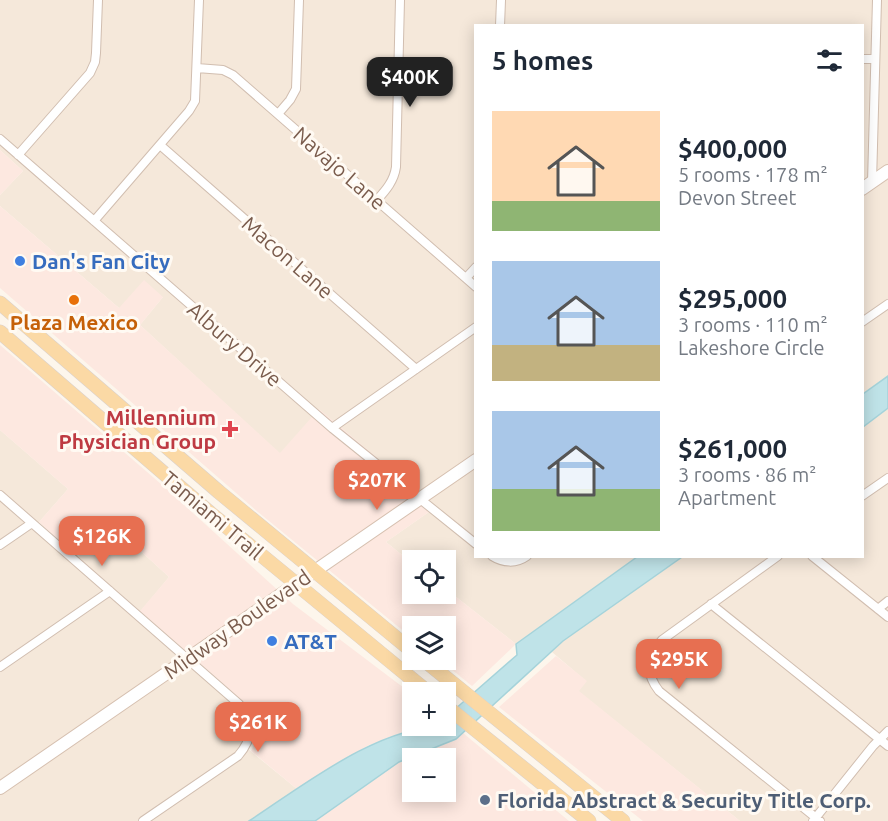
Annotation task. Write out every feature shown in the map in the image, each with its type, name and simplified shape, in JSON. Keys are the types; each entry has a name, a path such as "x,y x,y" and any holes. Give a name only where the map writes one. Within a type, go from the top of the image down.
{"main road":[{"name":"Tamiami Trail","path":"0,303 313,571 402,643"},
{"name":"Tamiami Trail","path":"0,333 294,584 415,682"},
{"path":"436,670 623,821"},
{"path":"456,714 589,821"}],"street":[{"path":"18,155 90,72 95,62 98,0"},
{"path":"94,221 189,111 195,101 198,0"},
{"path":"278,114 296,89 299,0"},
{"path":"376,200 389,186 396,166 400,0"},
{"path":"500,24 501,0"},
{"path":"867,186 877,0"},
{"path":"864,59 875,59"},
{"name":"Navajo Lane","path":"197,68 223,70 233,75 474,285"},
{"name":"Albury Drive","path":"0,139 332,428 474,542"},
{"name":"Macon Lane","path":"160,145 416,369"},
{"path":"867,186 888,171"},
{"path":"466,278 474,269"},
{"path":"864,321 888,304"},
{"path":"332,428 474,328"},
{"name":"Midway Boulevard","path":"0,788 474,461"},
{"path":"864,495 888,477"},
{"path":"0,495 239,704 247,714 251,724 250,736 246,747 238,756 143,821"},
{"path":"0,544 32,523"},
{"path":"496,558 511,562 524,558"},
{"path":"775,558 662,640 654,648 649,659 652,681 659,691 816,820 879,739 888,731"},
{"path":"815,558 888,617"},
{"path":"0,666 110,591"},
{"path":"878,609 888,602"},
{"path":"711,604 888,746"}],"shaded area":[{"path":"0,0 888,0 888,376 864,393 864,24 474,24 474,558 636,558 516,644 456,597 456,550 402,550 402,555 386,542 436,507 280,454 140,325 163,297 119,308 0,206 0,195 23,171 0,150"},
{"path":"0,150 23,171 0,195"},
{"path":"0,206 119,308 144,280 163,297 140,325 280,453 319,409 436,507 386,542 402,555 402,604 456,604 456,597 516,644 472,686 452,670 456,670 456,616 402,616 402,630 258,512 0,288"},
{"path":"0,345 161,484 293,604 402,686 402,734 369,745 297,789 251,751 255,743 257,726 251,708 140,611 169,577 110,523 77,557 39,522 68,489 0,430"},
{"path":"888,408 888,821 740,821 578,691 586,681 552,652 563,641 681,558 864,558 864,426"},
{"path":"0,430 68,489 33,529 72,563 110,523 169,577 135,618 237,707 247,725 243,745 297,789 249,821 0,821"},
{"path":"556,656 587,681 579,691 740,821 643,821 499,707"},
{"path":"463,733 569,821 315,821 402,761 402,802 456,802 456,748 434,748 456,739"}],"water":[{"path":"888,376 888,408 864,426 864,393"},
{"path":"636,558 681,558 563,641 456,739 434,748 402,748 402,761 315,821 249,821 343,760 394,736 402,734 402,736 456,736 456,708 517,655 516,644"}],"place":[{"name":"Dan's Fan City","path":"20,261"},
{"name":"Plaza Mexico","path":"74,300"},
{"name":"Millennium Physician Group","path":"230,429"},
{"name":"AT&T","path":"272,641"},
{"name":"Florida Abstract & Security Title Corp.","path":"485,800"}]}
